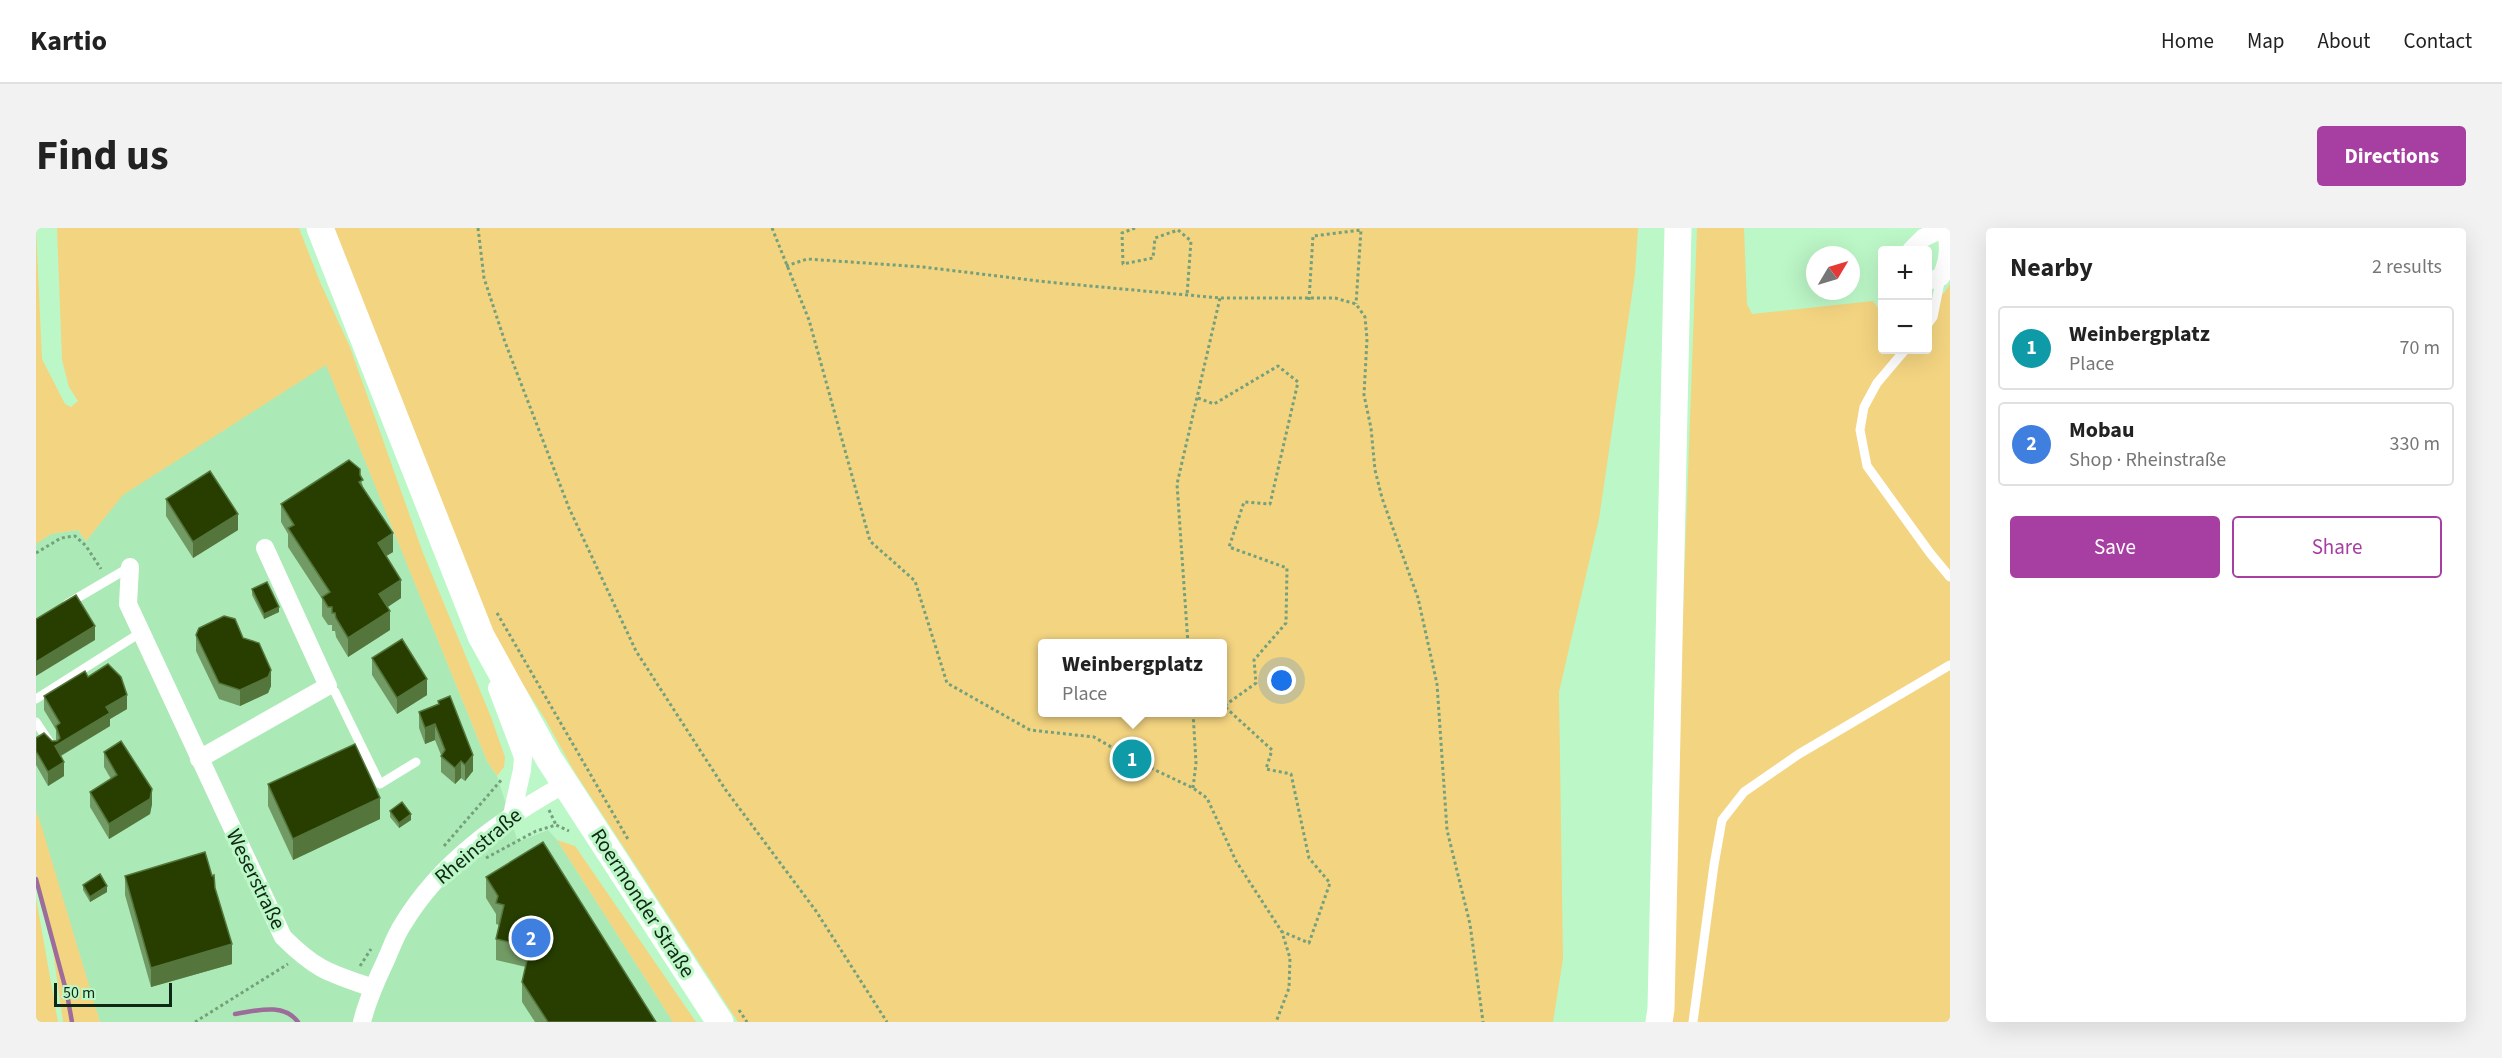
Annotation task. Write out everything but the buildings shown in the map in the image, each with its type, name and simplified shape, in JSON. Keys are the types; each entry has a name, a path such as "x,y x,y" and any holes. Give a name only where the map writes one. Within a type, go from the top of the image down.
{"main road":[{"name":"Roermonder Straße","path":"320,228 481,636 565,784 729,1015"},
{"path":"1659,1022 1678,228"}],"street":[{"path":"1915,246 1923,238 1945,228 1949,252 1934,279"},
{"path":"200,759 328,686 265,548"},
{"name":"Weserstraße","path":"130,567 128,604 283,937 320,969 339,978 373,988"},
{"path":"481,636 482,650 523,757 512,815"},
{"name":"Rheinstraße","path":"362,1022 373,988 402,925 425,892 452,863 512,815 565,784"}],"lane":[{"path":"1932,318 1934,279"},
{"path":"1902,354 1877,383 1864,407 1860,430 1867,466 1950,577"},
{"path":"55,610 130,567"},
{"path":"36,699 140,633"},
{"path":"1693,1022 1722,820 1744,792 1790,760 1950,665"},
{"path":"328,686 335,692 380,784 416,762"},
{"path":"36,723 54,749"}],"path":[{"path":"478,228 484,278 504,342 569,508 636,651 725,789 816,911 887,1022"},
{"path":"772,228 809,320 870,541 915,581 947,683 1030,730 1094,737 1208,798 1236,861 1282,932 1290,958 1289,988 1276,1022"},
{"path":"1134,228 1122,233 1123,264 1153,258 1155,238 1178,230 1191,241 1187,295"},
{"path":"1309,300 1312,236 1360,230 1356,304 1365,317 1367,339 1364,395 1371,428 1375,470 1382,498 1418,598 1437,684 1447,830 1470,924 1483,1022"},
{"path":"786,266 807,259 923,267 1047,282 1220,298 1309,300 1335,298 1356,304"},
{"path":"1188,639 1178,484 1220,298"},
{"path":"1198,398 1214,404 1278,366 1298,382 1270,504 1244,502 1229,547 1287,568 1286,623 1254,660 1256,683 1227,704"},
{"path":"36,553 61,538 75,537 86,546 101,569 130,567"},
{"path":"492,603 630,842"},
{"path":"1227,709 1272,750 1266,769 1291,774 1309,858 1330,883 1309,943 1282,932"},
{"path":"1193,717 1196,762 1193,788"},
{"path":"482,861 536,831 556,825"},
{"path":"195,1022 288,964 299,952"},
{"path":"729,1015 747,1022"}],"shaded area":[{"path":"36,228 42,359 65,404 71,407 78,401 69,387 62,360 57,228 299,228 320,282 350,347 423,553 491,717 505,757 504,767 497,776 487,761 326,365 123,495 86,541 78,530 51,534 36,544"},
{"path":"331,228 1638,228 1635,274 1599,519 1559,692 1563,959 1553,1022 738,1022 574,771 545,719 482,620"},
{"path":"1697,228 1744,228 1747,304 1752,314 1873,301 1878,308 1878,354 1932,354 1932,298 1944,293 1950,284 1950,1022 1668,1022"},
{"path":"326,364 487,761 497,776 518,842 548,830 557,840 673,1022 100,1022 36,812 36,543 51,534 78,530 86,541 122,495"},
{"path":"36,812 100,1022 63,1022 48,915 36,873"},
{"path":"557,840 575,846 696,1022 673,1022"},
{"path":"36,898 58,1022 36,1022"}],"waterway":[{"path":"36,879 67,994 72,1022"},
{"path":"235,1014 277,1010 285,1012 298,1022"}],"place":[{"name":"Weinbergplatz","path":"1132,759"},
{"name":"Mobau","path":"531,938"}]}
